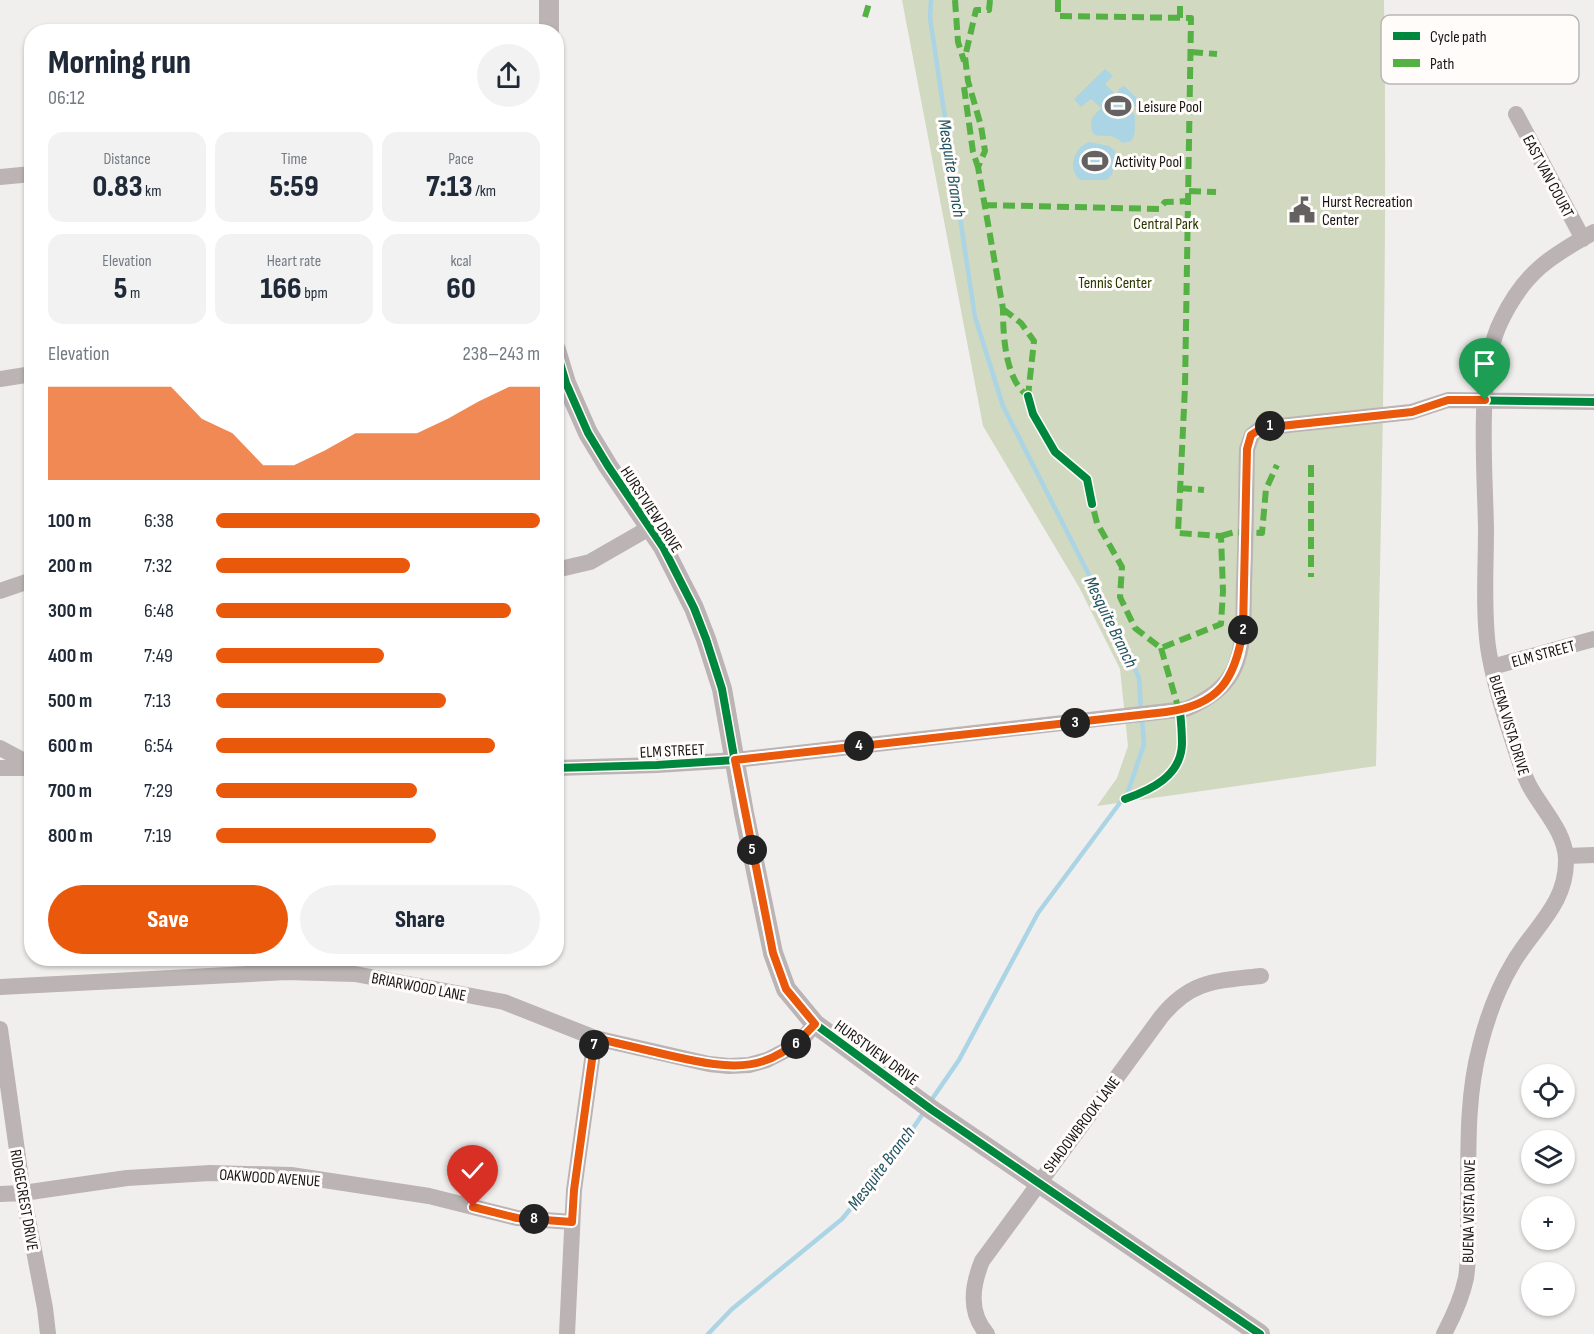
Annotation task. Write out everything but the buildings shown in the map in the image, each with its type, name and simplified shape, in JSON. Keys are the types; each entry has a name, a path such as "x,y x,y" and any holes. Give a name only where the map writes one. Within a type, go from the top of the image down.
{"street":[{"path":"549,0 549,24"},
{"name":"EAST VAN COURT","path":"1516,114 1588,235"},
{"path":"0,177 24,175"},
{"name":"BUENA VISTA DRIVE","path":"1444,1334 1460,1298 1468,1261 1470,1111 1473,1075 1480,1043 1495,1000 1513,961 1558,900 1566,856 1562,839 1529,784 1521,765 1492,667 1486,621 1485,400 1494,336 1512,301 1529,276 1548,260 1588,235"},
{"path":"0,379 24,375"},
{"name":"HURSTVIEW DRIVE","path":"564,378 588,433 651,527 694,608 706,639 722,689 771,942 780,978 786,989 815,1024 908,1092 1260,1334"},
{"name":"ELM STREET","path":"564,768 735,760 1186,709 1203,702 1225,683 1233,671 1240,647 1244,598 1247,449 1251,435 1262,428 1412,412 1448,400 1485,400"},
{"path":"1485,400 1594,402"},
{"path":"564,568 590,562 651,527"},
{"path":"0,591 24,583"},
{"name":"ELM STREET","path":"1492,667 1594,639"},
{"path":"0,748 24,762"},
{"path":"0,768 24,767"},
{"path":"1566,856 1594,855"},
{"name":"BRIARWOOD LANE","path":"0,987 286,972 355,974 504,1002 595,1038 709,1064 739,1066 767,1060 798,1044 815,1024"},
{"name":"SHADOWBROOK LANE","path":"987,1334 975,1314 972,1298 974,1280 982,1261 1174,1001 1184,993 1207,983 1261,976"},
{"name":"RIDGECREST DRIVE","path":"0,1029 23,1193 48,1334"},
{"path":"567,1334 574,1190 595,1038"},
{"name":"OAKWOOD AVENUE","path":"0,1194 23,1193 127,1178 210,1173 291,1175 429,1196 517,1218 572,1222"}],"green space":[{"name":"Central Park","path":"902,0 1384,0 1384,15 1381,15 1381,84 1385,84 1385,287 1376,766 1097,806 1117,778 1128,746 1120,669 1079,587 983,426"}],"water":[{"name":"Leisure Pool","path":"1105,69 1113,76 1105,84 1115,94 1124,86 1140,101 1137,107 1131,110 1135,116 1135,132 1131,141 1123,143 1114,137 1094,134 1091,126 1092,118 1101,108 1091,99 1081,107 1074,99"},
{"name":"Activity Pool","path":"1090,142 1109,146 1115,151 1116,159 1112,174 1107,180 1081,180 1076,176 1073,165 1076,153 1084,144"}],"waterway":[{"name":"Mesquite Branch","path":"931,0 930,18 975,317 1003,406 1139,678 1141,711"},
{"name":"Mesquite Branch","path":"930,1102 959,1060 1038,913 1128,792 1144,744 1142,719"},
{"name":"Mesquite Branch","path":"708,1334 732,1309 842,1219 895,1155 924,1112"}],"marked path":[{"path":"865,17 870,0"},
{"path":"955,0 958,42 964,61"},
{"path":"990,0 989,10 976,10 965,57 968,81 981,126 985,151 978,167 1003,309 1007,356 1014,379 1028,396"},
{"path":"1058,0 1058,16 1191,18 1185,387 1178,533 1221,536 1223,591 1221,624 1161,648 1135,628 1120,597 1122,567 1097,523 1091,500"},
{"path":"1180,0 1180,18"},
{"path":"1191,52 1217,54"},
{"path":"964,87 973,152 978,167"},
{"path":"1189,191 1216,192"},
{"path":"985,205 1159,209 1165,202 1189,201"},
{"path":"1003,309 1021,323 1034,341 1029,401"},
{"path":"1221,536 1235,532 1262,533 1266,489 1277,465"},
{"path":"1311,465 1311,577"},
{"path":"1180,488 1204,490"},
{"path":"1161,648 1180,714"}],"cycle path":[{"path":"564,376 588,433 663,547 694,608 706,639 722,689 744,813 773,953 786,989 815,1024 932,1110 1260,1334"},
{"path":"1028,396 1033,414 1055,452 1087,479 1092,504"},
{"path":"564,768 735,760 1186,709 1220,688 1230,676 1238,659 1243,627 1247,449 1252,435 1261,428 1411,412 1448,400 1594,402"},
{"path":"1125,799 1154,786 1163,780 1176,765 1182,744 1180,711"}],"place":[{"name":"Leisure Pool","path":"1118,106"},
{"name":"Activity Pool","path":"1095,161"},
{"name":"Hurst Recreation Center","path":"1302,210"}],"route":[{"path":"473,1207 517,1218 572,1222 574,1190 595,1038 709,1064 749,1065 767,1060 798,1044 815,1024 786,989 780,978 744,813 735,760 1159,713 1186,709 1203,702 1225,683 1239,655 1243,630 1247,449 1251,435 1262,428 1412,412 1448,400 1485,400"}],"park label":[{"name":"Tennis Center","path":"1115,282"}]}
